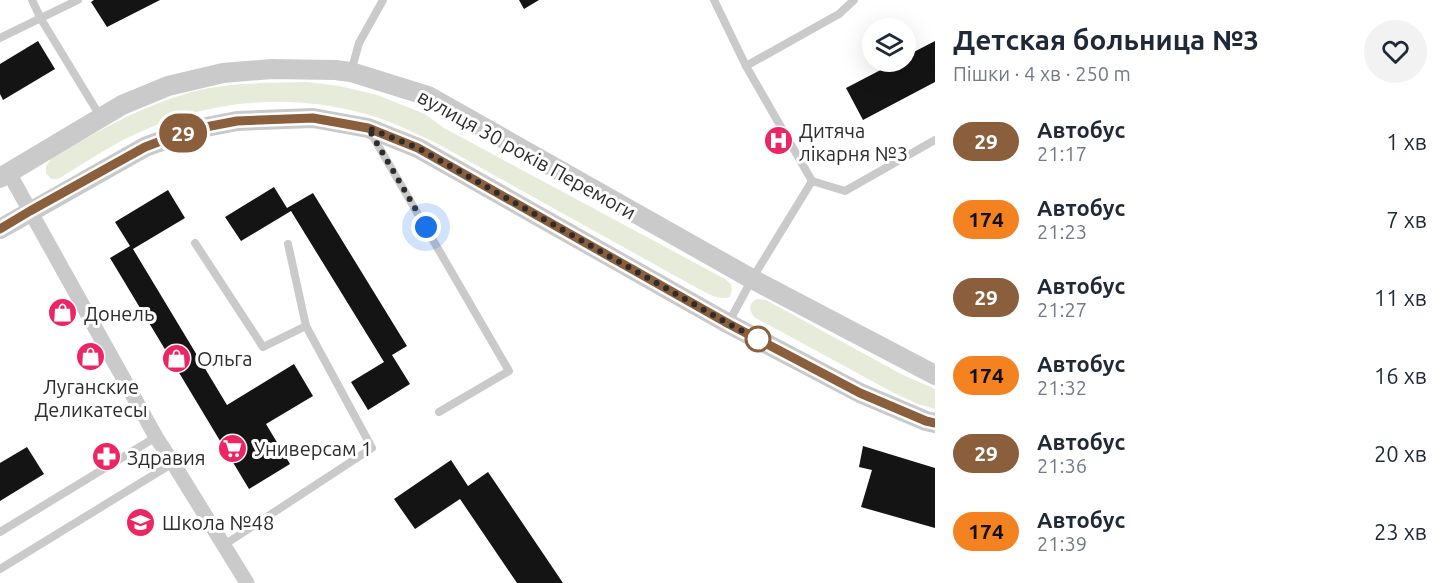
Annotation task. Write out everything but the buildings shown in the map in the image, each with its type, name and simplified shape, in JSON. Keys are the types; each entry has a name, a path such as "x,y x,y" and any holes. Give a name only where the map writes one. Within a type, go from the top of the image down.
{"street":[{"name":"вулиця 30 років Перемоги","path":"4,175 122,105 168,86 223,73 272,69 351,72 428,96 752,279 935,375"},
{"path":"0,229 145,147 190,130 237,121 313,118 368,128 418,148 729,324 860,393 935,423"},
{"path":"4,175 30,211 156,437 248,583"}],"lane":[{"path":"32,0 41,19 101,118"},
{"path":"0,38 78,0"},
{"path":"351,72 359,43 383,0"},
{"path":"714,0 746,66 812,181 845,191 935,140"},
{"path":"746,66 839,14 854,0"},
{"path":"368,128 509,371 439,412"},
{"path":"729,324 752,279 812,181"},
{"path":"195,243 263,347 306,326"},
{"path":"224,545 372,448 306,326 288,244"},
{"path":"0,532 156,437"},
{"path":"0,569 173,463"}],"green space":[{"path":"307,82 340,86 377,95 425,114 444,128 725,279 731,284 730,297 717,297 705,292 438,144 385,120 335,107 272,102 211,109 150,127 121,141 58,179 51,179 46,173 46,166 51,159 119,121 173,98 220,86"},
{"path":"757,299 766,300 903,375 935,389 935,409 894,393 754,317 750,307"}],"bus line":[{"name":"29","path":"0,229 145,147 190,130 237,121 313,118 368,128 418,148 729,324 860,393 935,423"}],"place":[{"name":"Дитяча лікарня №3","path":"778,141"},
{"name":"Донель","path":"63,313"},
{"name":"Луганские Деликатесы","path":"91,356"},
{"name":"Ольга","path":"176,358"},
{"name":"Универсам 1","path":"233,448"},
{"name":"Здравия","path":"106,457"},
{"name":"Школа №48","path":"141,522"}],"route":[{"path":"426,227 368,128 418,148 766,343 758,339"}]}
